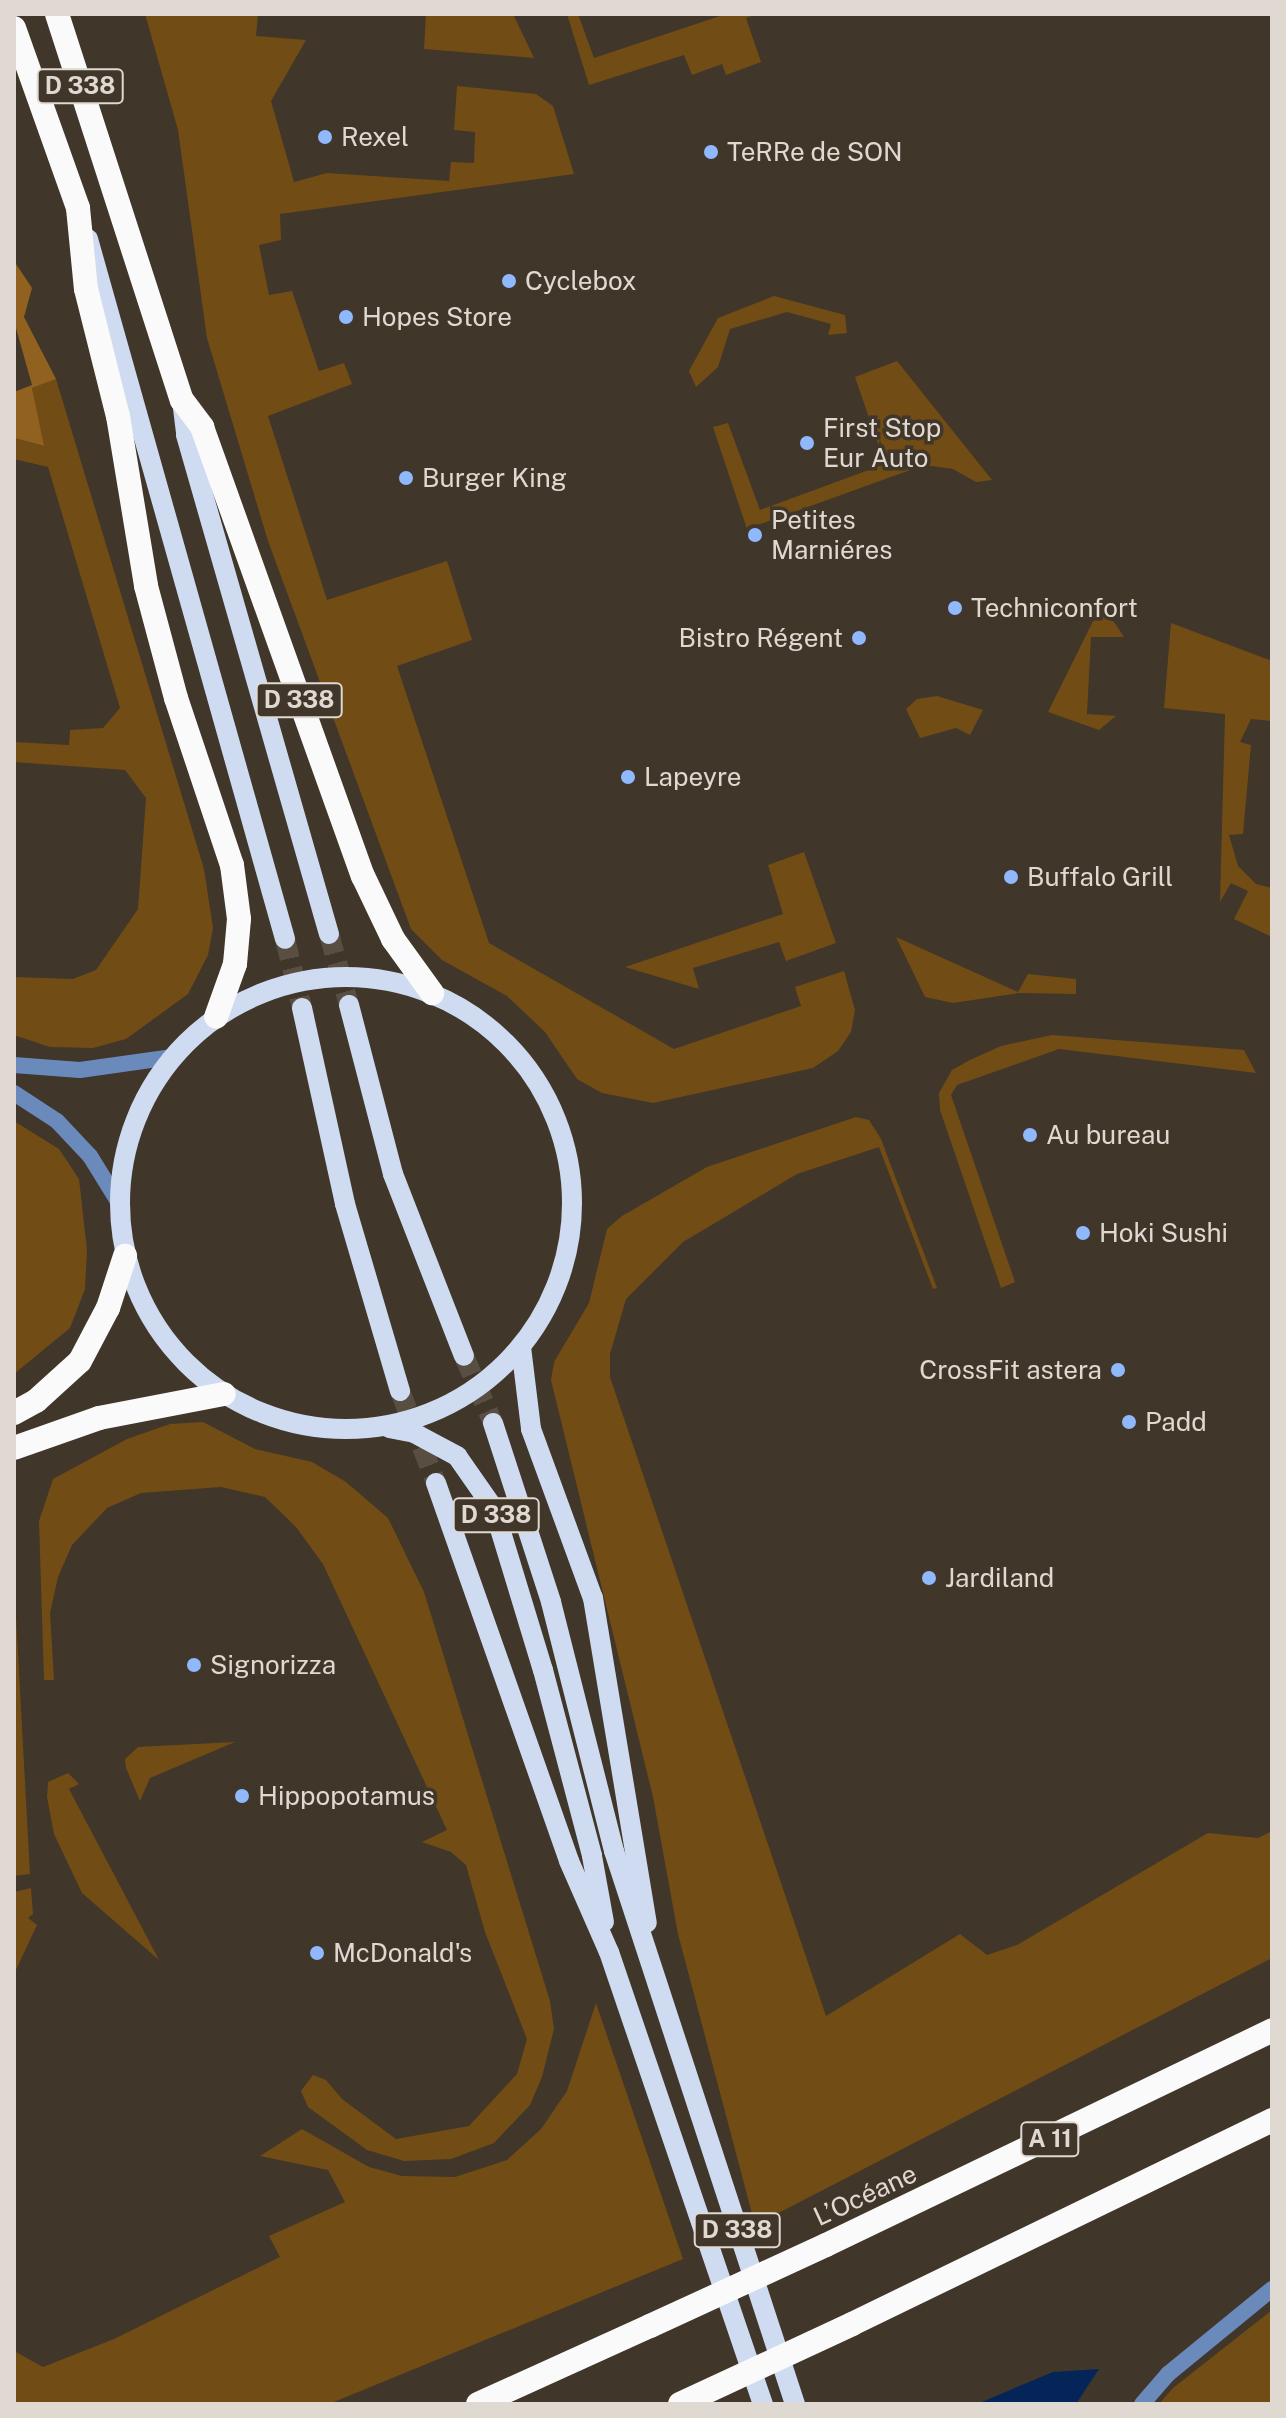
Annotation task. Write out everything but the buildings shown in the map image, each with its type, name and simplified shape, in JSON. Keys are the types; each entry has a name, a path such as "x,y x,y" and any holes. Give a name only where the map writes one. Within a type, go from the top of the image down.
{"highway":[{"name":"D 338","path":"57,14 182,400 202,427 363,876 388,930 432,993"},
{"name":"D 338","path":"14,28 78,208 86,289 118,416 146,586 176,698 232,865 239,919 235,964 216,1017"},
{"path":"14,1413 36,1401 80,1361 108,1308 125,1256"},
{"path":"14,1448 115,1414 224,1394"},
{"name":"L’Océane","path":"478,2404 826,2245 1272,2030"},
{"path":"680,2404 1272,2120"}],"main road":[{"name":"D 338","path":"78,208 285,939"},
{"name":"D 338","path":"182,400 186,435 329,934"},
{"path":"327,978 376,979 432,993 474,1017 515,1053 546,1098 568,1156 573,1198 569,1246 552,1298 521,1347 458,1400 373,1428 305,1427 224,1394 161,1335 125,1256 119,1203 134,1123 173,1057 216,1017 278,988 327,978"},
{"path":"349,1005 393,1174 464,1356"},
{"path":"302,1008 348,1218 400,1391"},
{"name":"D 338","path":"521,1347 531,1429 593,1598 638,1846 651,1962"},
{"name":"D 338","path":"493,1423 551,1602 614,1851 795,2404"},
{"name":"D 338","path":"373,1428 414,1433 457,1456 494,1509 592,1856 609,1952"},
{"name":"D 338","path":"436,1483 569,1861 609,1952 763,2404"}],"street":[{"path":"14,1065 80,1070 173,1057"},
{"path":"14,1093 57,1121 90,1156 119,1203"},
{"path":"1142,2404 1177,2366 1272,2289"}],"shaded area":[{"path":"145,14 258,14 256,36 306,40 271,101 294,182 327,173 449,181 451,162 474,163 475,132 454,130 457,86 536,94 553,106 574,174 280,214 281,240 259,245 269,295 292,291 319,371 344,363 352,384 268,416 327,600 447,561 472,640 397,666 489,943 674,1049 801,1006 795,987 844,971 855,1010 851,1032 838,1051 813,1068 653,1103 602,1093 577,1079 545,1032 507,996 442,960 411,929 268,541 207,338 178,130"},
{"path":"426,14 513,14 534,58 424,49"},
{"path":"567,14 578,14 594,58 726,14 758,14 746,18 761,62 726,75 722,64 692,75 684,55 589,85"},
{"path":"14,261 32,288 24,317 56,379 32,388 44,446 14,438 14,392 32,385 14,321"},
{"path":"774,296 845,315 847,333 828,335 831,324 787,312 730,329 718,367 696,387 689,371 718,318"},
{"path":"897,361 992,480 976,482 953,469 924,465 747,529 713,427 728,423 760,510 885,464 855,377"},
{"path":"56,379 204,869 213,928 208,955 188,994 126,1039 93,1048 50,1047 14,1035 14,977 73,979 96,970 138,909 146,798 125,770 14,762 14,742 69,745 70,730 103,728 120,708 48,467 14,459 14,438 43,446 32,388"},
{"path":"1097,613 1114,622 1124,637 1091,637 1087,714 1116,716 1099,730 1048,712"},
{"path":"1171,623 1272,661 1272,721 1251,719 1240,742 1251,745 1243,834 1229,835 1238,866 1256,884 1272,888 1272,937 1234,919 1248,891 1231,883 1220,902 1225,714 1164,708"},
{"path":"937,696 983,710 970,735 956,728 920,738 906,709 917,699"},
{"path":"804,852 836,943 786,961 779,942 693,968 699,989 625,967 783,914 768,865"},
{"path":"896,937 1018,992 1028,974 1076,979 1076,994 1019,993 953,1003 925,997"},
{"path":"1052,1035 1244,1050 1256,1073 1059,1049 957,1085 951,1095 1015,1282 1001,1288 940,1110 939,1093 952,1070 970,1060 1001,1046"},
{"path":"856,1117 869,1120 881,1139 937,1288 933,1289 879,1147 797,1174 683,1242 626,1299 610,1354 610,1377 826,2016 960,1934 987,1955 1017,1945 1208,1833 1258,1838 1272,1831 1272,1958 755,2225 678,1934 653,1797 551,1380 554,1362 589,1303 607,1229 622,1216 707,1167"},
{"path":"14,1121 59,1149 79,1179 87,1250 85,1289 70,1328 14,1374"},
{"path":"203,1422 255,1449 312,1462 346,1482 388,1518 424,1592 550,2001 554,2029 542,2077 530,2105 494,2143 451,2159 404,2161 367,2150 308,2107 301,2091 313,2075 326,2080 342,2099 396,2139 469,2126 517,2074 527,2039 485,1932 466,1865 451,1852 422,1842 447,1830 323,1564 296,1527 265,1497 221,1487 141,1493 107,1508 72,1545 58,1577 50,1613 54,1680 44,1680 39,1521 53,1479 127,1439 170,1424"},
{"path":"14,1580 30,1874 14,1876"},
{"path":"235,1742 150,1778 140,1801 126,1768 125,1759 138,1747"},
{"path":"68,1773 79,1784 69,1789 159,1960 82,1893 54,1834 47,1797 48,1782"},
{"path":"31,1888 33,1914 28,1918 37,1925 14,1974 14,1892"},
{"path":"596,2003 683,2259 329,2404 14,2404 14,2351 43,2367 114,2339 280,2257 269,2236 345,2202 328,2170 260,2156 302,2129 369,2167 402,2176 455,2177 507,2160 541,2129 567,2091"},
{"path":"1272,2310 1272,2404 1159,2404 1173,2388"}],"water":[{"path":"1099,2369 1076,2404 977,2404 1053,2372"}],"tunnel":[{"path":"329,934 349,1005"},
{"path":"285,939 302,1008"},
{"path":"464,1356 493,1423"},
{"path":"400,1391 436,1483"}],"place":[{"name":"Rexel","path":"325,137"},
{"name":"TeRRe de SON","path":"711,152"},
{"name":"Cyclebox","path":"509,281"},
{"name":"Hopes Store","path":"346,317"},
{"name":"First Stop Eur Auto","path":"807,443"},
{"name":"Burger King","path":"406,478"},
{"name":"Petites Marniéres","path":"755,535"},
{"name":"Techniconfort","path":"955,608"},
{"name":"Bistro Régent","path":"859,638"},
{"name":"Lapeyre","path":"628,777"},
{"name":"Buffalo Grill","path":"1011,877"},
{"name":"Au bureau","path":"1030,1135"},
{"name":"Hoki Sushi","path":"1083,1233"},
{"name":"CrossFit astera","path":"1118,1370"},
{"name":"Padd","path":"1129,1422"},
{"name":"Jardiland","path":"929,1578"},
{"name":"Signorizza","path":"194,1665"},
{"name":"Hippopotamus","path":"242,1796"},
{"name":"McDonald's","path":"317,1953"}]}
